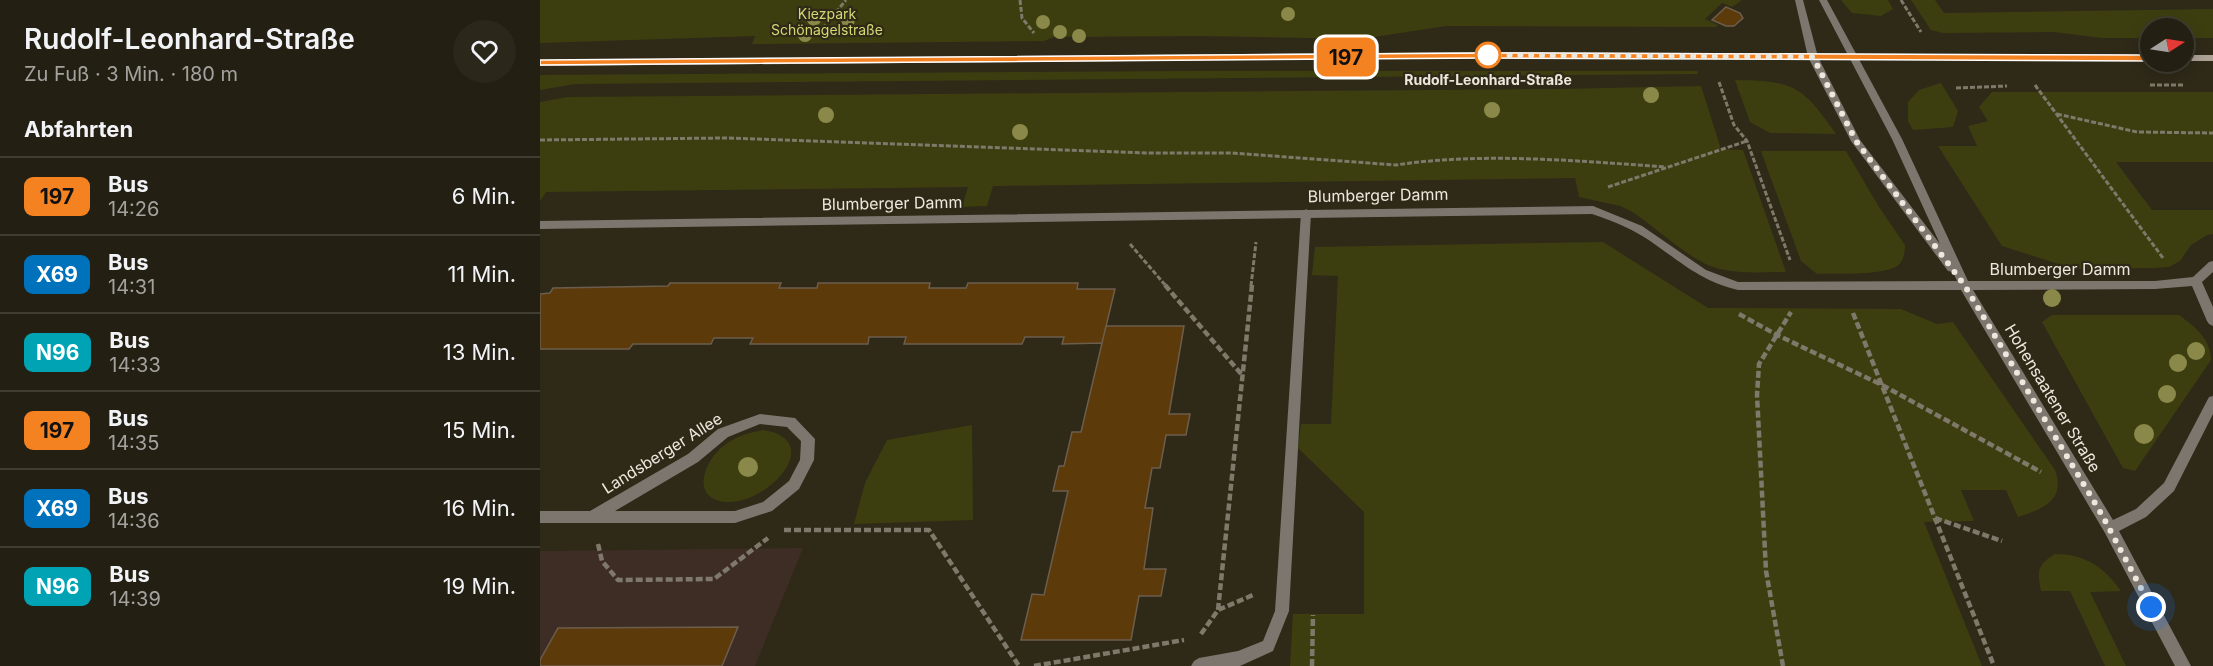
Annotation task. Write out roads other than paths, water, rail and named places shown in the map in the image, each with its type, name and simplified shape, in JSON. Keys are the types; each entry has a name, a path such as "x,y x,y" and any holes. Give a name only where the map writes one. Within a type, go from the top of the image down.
{"main road":[{"path":"540,63 1488,55 2140,58"},
{"path":"2194,58 2213,58"}],"street":[{"path":"1798,0 1813,57"},
{"path":"1823,0 1853,57"},
{"name":"Hohensaatener Straße","path":"1813,57 1856,141 1965,286 2110,528 2182,666"},
{"name":"Hohensaatener Straße","path":"1853,57 1897,139 1965,286"},
{"name":"Blumberger Damm","path":"540,225 1593,210 1618,219 1652,237 1711,279 1738,286 2155,285 2196,281"},
{"path":"1200,666 1238,659 1268,646 1282,611 1306,213"},
{"path":"2213,265 2196,281 2213,321"},
{"path":"2110,528 2141,513 2169,487 2213,401"},
{"name":"Landsberger Allee","path":"540,517 592,517 735,517 767,507 794,485 807,460 808,439 790,422 760,419 723,433 693,458 592,517"}],"place":[{"name":"Rudolf-Leonhard-Straße","path":"1488,55"}],"park label":[{"name":"Kiezpark Schönagelstraße","path":"827,22"}]}
